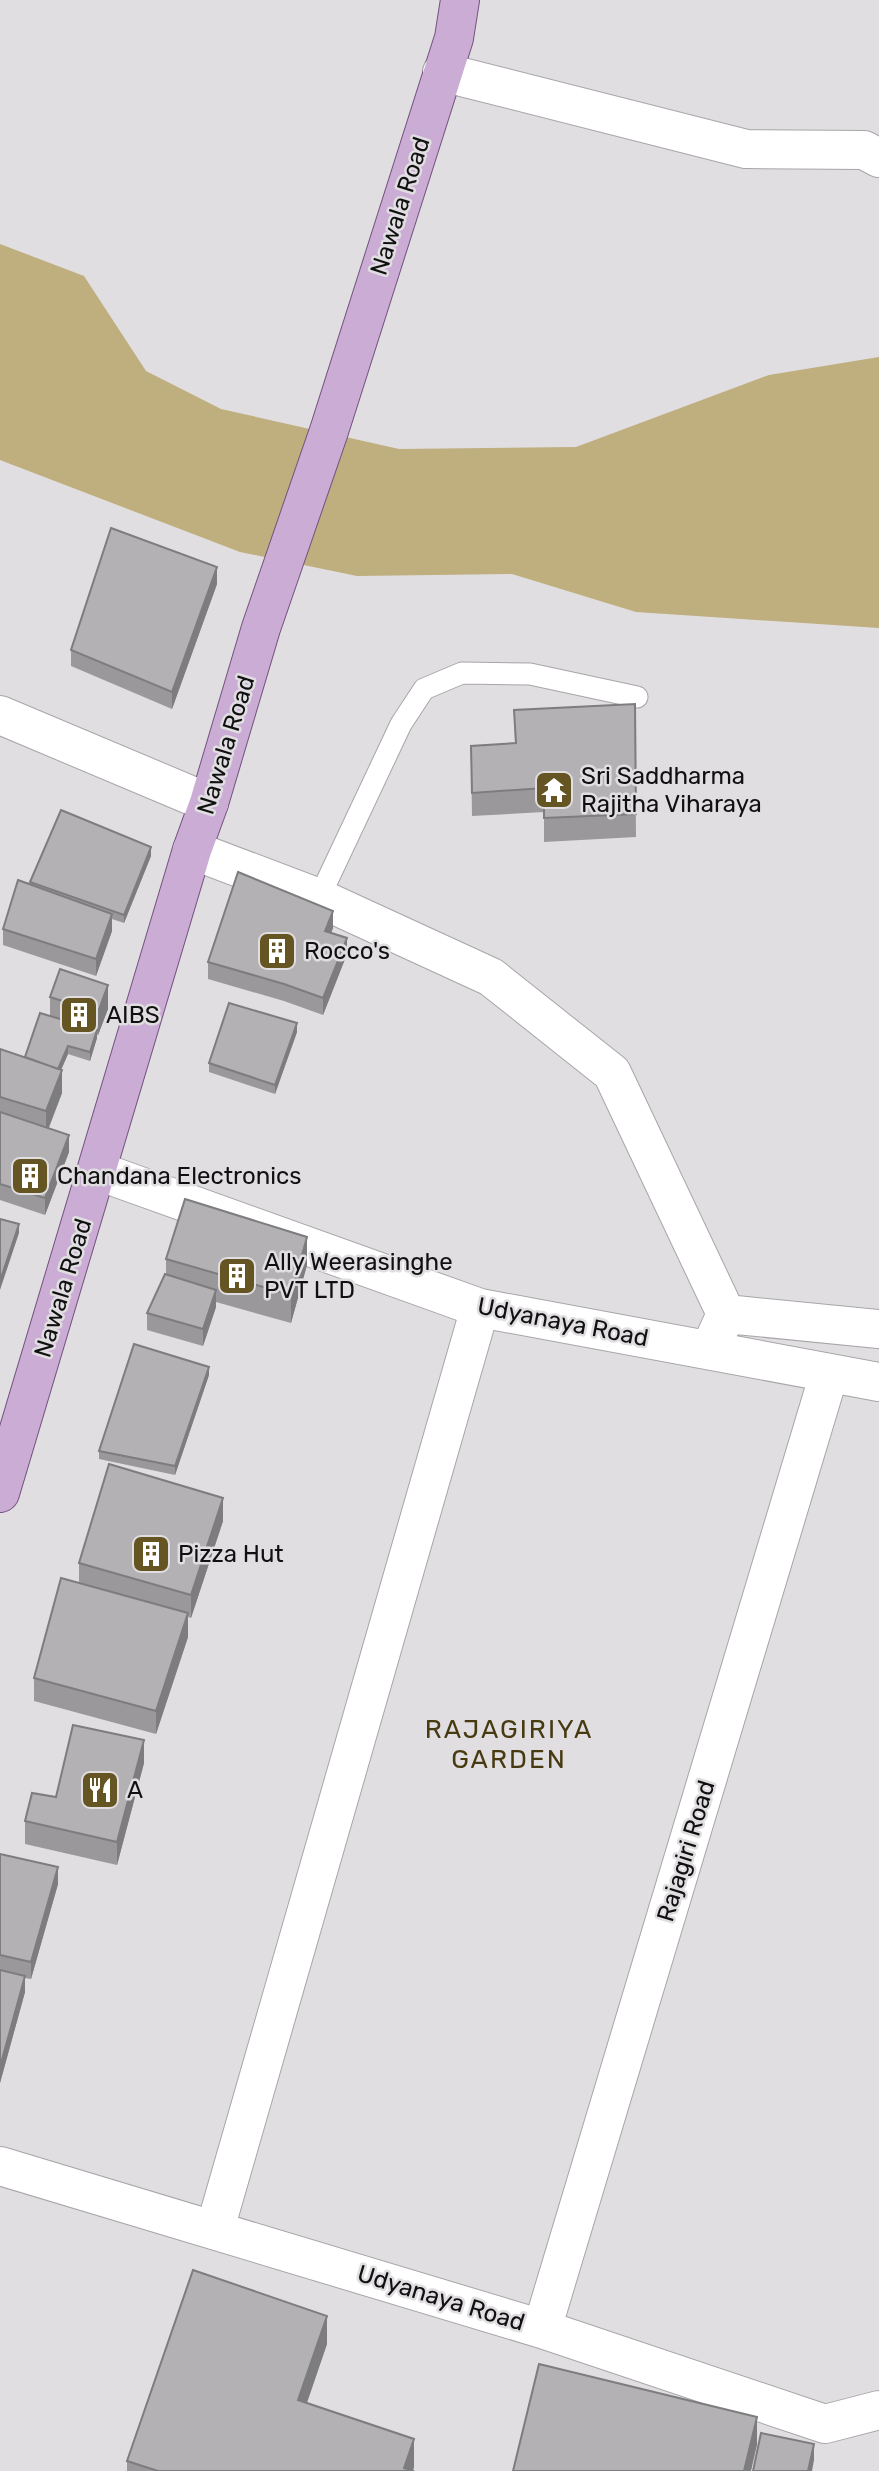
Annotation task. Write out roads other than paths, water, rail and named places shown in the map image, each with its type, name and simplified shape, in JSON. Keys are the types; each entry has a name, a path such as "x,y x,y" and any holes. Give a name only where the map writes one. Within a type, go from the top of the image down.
{"main road":[{"name":"Nawala Road","path":"0,1493 10,1425 98,1171 192,850 209,803 261,628 329,431 454,38 460,0"}],"street":[{"path":"442,72 746,149 864,150 879,158"},
{"path":"0,715 209,803"},
{"path":"192,850 319,898 491,977 612,1073 726,1314 709,1351"},
{"name":"Udyanaya Road","path":"98,1171 480,1308 879,1382"},
{"path":"215,2229 480,1308"},
{"path":"726,1314 879,1329"},
{"name":"Rajagiri Road","path":"542,2329 829,1374"},
{"name":"Udyanaya Road","path":"0,2166 542,2329 825,2424 879,2410"}],"lane":[{"path":"319,898 401,724 424,689 462,673 530,674 637,697"}],"place":[{"name":"Sri Saddharma Rajitha Viharaya","path":"554,790"},
{"name":"Rocco's","path":"277,951"},
{"name":"AIBS","path":"79,1015"},
{"name":"Chandana Electronics","path":"30,1176"},
{"name":"Ally Weerasinghe PVT LTD","path":"237,1276"},
{"name":"Pizza Hut","path":"151,1554"},
{"name":"A","path":"100,1790"}],"district":[{"name":"RAJAGIRIYA GARDEN","path":"509,1744"}]}
